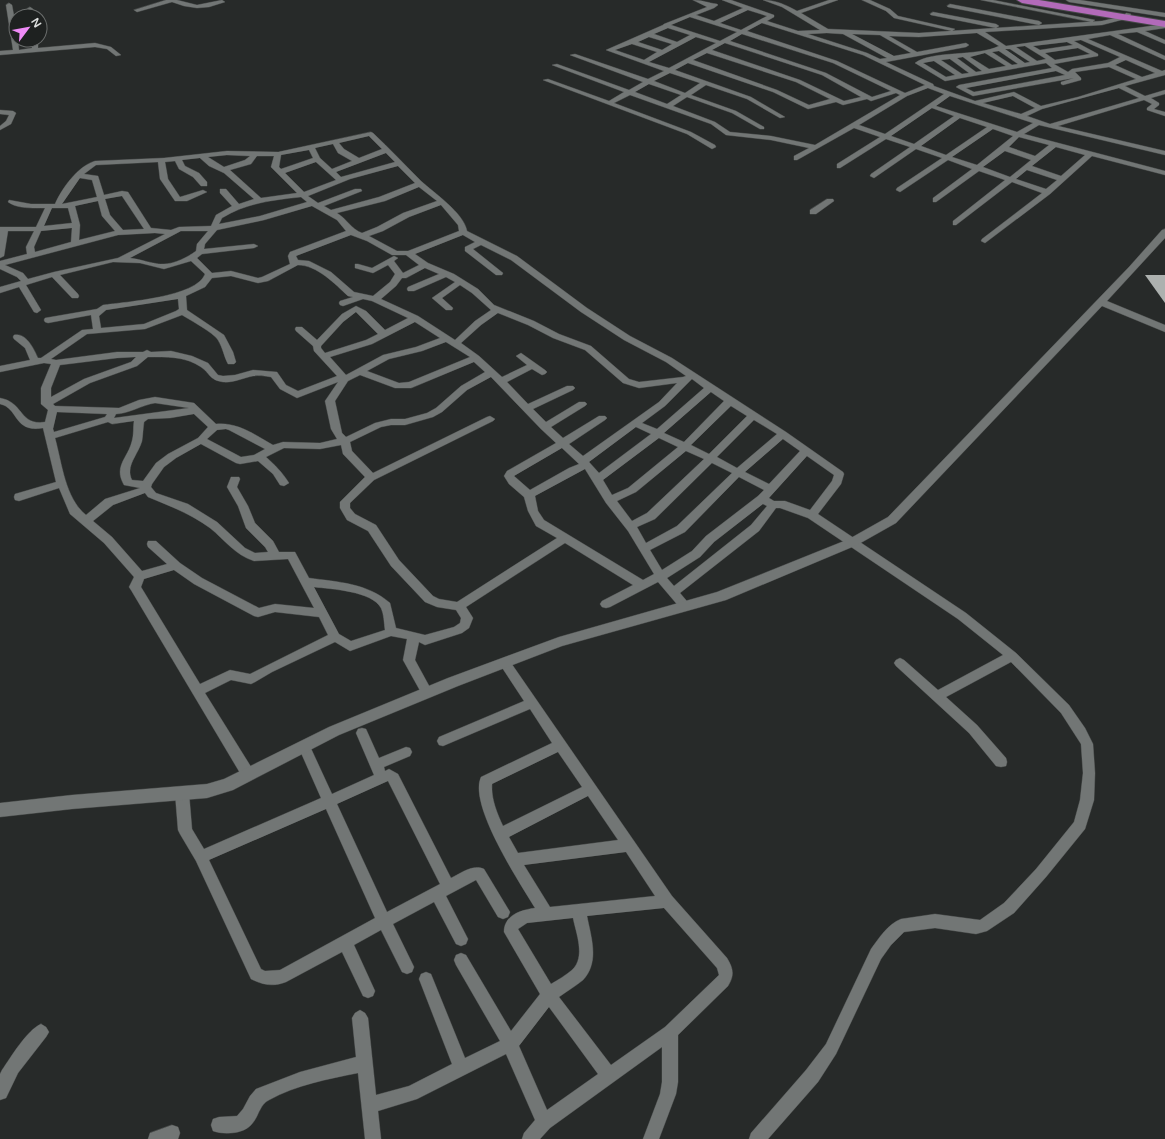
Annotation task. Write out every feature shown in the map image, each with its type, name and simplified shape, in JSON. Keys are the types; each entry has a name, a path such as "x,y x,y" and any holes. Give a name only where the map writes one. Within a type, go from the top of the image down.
{"highway":[{"path":"1041,0 1127,15 1165,25"},
{"path":"1019,3 1165,20"}],"street":[{"path":"137,10 172,0 182,5 207,6 222,2"},
{"path":"188,5 202,0"},
{"path":"696,0 712,7"},
{"path":"609,103 650,82 669,71 772,16 725,0 712,7 666,25 668,26 647,34 632,42 609,50 644,62 669,71 704,84 764,100 782,117"},
{"path":"766,0 784,6 827,30"},
{"path":"796,12 834,0"},
{"path":"865,0 888,10 897,18 966,32"},
{"path":"984,0 1019,3 1036,10 1106,22"},
{"path":"1069,0 1165,15"},
{"path":"1008,29 1019,3"},
{"path":"9,4 16,52"},
{"path":"950,6 1056,26 1079,38 1164,73"},
{"path":"715,22 747,8"},
{"path":"1027,20 1036,10"},
{"path":"933,14 1008,29 1052,60 945,79"},
{"path":"690,15 835,62 905,95"},
{"path":"798,33 827,30 918,34 966,32 1106,22 1127,15"},
{"path":"762,21 832,43 879,61 931,85 928,86"},
{"path":"1068,40 1096,55 1048,63 1071,76 973,94 958,87 918,63 1004,47 1068,40 1165,25"},
{"path":"668,26 824,74 873,99 897,91"},
{"path":"886,27 918,34"},
{"path":"1138,29 1165,42"},
{"path":"842,31 893,58"},
{"path":"978,31 1004,47 1036,63"},
{"path":"880,32 915,53"},
{"path":"947,33 978,52"},
{"path":"1109,33 1165,58"},
{"path":"647,34 677,44"},
{"path":"644,62 695,35"},
{"path":"632,42 662,52"},
{"path":"0,53 95,45 109,48 118,55"},
{"path":"879,61 915,53 966,45"},
{"path":"1039,52 1079,46"},
{"path":"1004,47 1024,65"},
{"path":"707,51 798,81 845,104 868,97"},
{"path":"986,51 1012,67"},
{"path":"573,55 687,94 734,112 762,128"},
{"path":"963,55 987,71"},
{"path":"950,56 974,73"},
{"path":"976,102 1079,79 1072,71 1110,65 1126,57"},
{"path":"936,59 960,76"},
{"path":"689,61 784,95 811,107 836,100"},
{"path":"1110,65 1142,79"},
{"path":"555,66 713,123 728,134 770,138 816,147"},
{"path":"958,87 1057,69"},
{"path":"1104,70 1131,83"},
{"path":"1021,116 1040,108 1164,73"},
{"path":"546,80 689,133 712,148"},
{"path":"668,106 704,84"},
{"path":"797,158 905,95 928,86 1050,126 1164,152"},
{"path":"1120,86 1145,98 1161,103"},
{"path":"1050,126 1165,92"},
{"path":"840,166 949,94"},
{"path":"1014,94 1040,108"},
{"path":"764,100 784,95"},
{"path":"1161,103 1149,109 1165,114"},
{"path":"931,106 1018,135 1165,173"},
{"path":"0,112 10,112 13,113 13,115 8,124 0,128"},
{"path":"874,176 958,116"},
{"path":"936,200 1004,148 1018,135 1038,122"},
{"path":"853,125 1047,192"},
{"path":"900,190 991,127"},
{"path":"31,255 30,247 53,207 90,165 95,163 161,160 231,153 278,154 371,134 420,184 442,202 462,225 463,232"},
{"path":"334,141 341,150 358,161"},
{"path":"956,223 1054,145"},
{"path":"311,147 317,160 340,180"},
{"path":"1004,148 1036,159"},
{"path":"330,172 387,150"},
{"path":"224,169 248,162 255,154"},
{"path":"278,154 275,168 303,195 340,218 351,232 404,254 460,282 475,291 490,307 531,323 556,336 588,348 626,381 639,385 688,378"},
{"path":"985,241 1047,192 1090,154"},
{"path":"202,156 224,169 259,200"},
{"path":"178,158 182,167 196,175 204,184"},
{"path":"161,160 164,179 176,198 184,199 203,192"},
{"path":"280,172 317,160"},
{"path":"200,252 202,242 214,228 218,217 238,208 259,200 303,195 340,180 400,163"},
{"path":"1026,167 1062,178"},
{"path":"80,176 95,178 107,218 121,233"},
{"path":"331,212 382,199 420,184"},
{"path":"223,191 238,208"},
{"path":"0,290 54,274 119,260 136,253 179,229 214,228 316,204 358,191"},
{"path":"12,202 27,206 71,206 117,194 125,194 149,230 152,231"},
{"path":"813,212 830,201"},
{"path":"362,236 380,229 406,215 442,202"},
{"path":"71,206 76,225 75,244"},
{"path":"0,256 2,229 39,229 76,225"},
{"path":"0,265 31,255 121,233 165,231 171,233"},
{"path":"48,320 98,311 109,306 169,299 182,295 202,284 209,276 231,273 258,281 292,268 294,266 294,262 292,256 295,253 351,232"},
{"path":"358,266 373,271 404,254 463,232 514,258 584,310 627,338 668,360 688,378 710,388 783,434 839,474 837,482 812,515"},
{"path":"0,810 72,802 207,791 228,785 334,731 427,693 559,642 721,596 853,542 892,520 1165,232"},
{"path":"481,242 468,249 499,273"},
{"path":"119,260 140,261 164,267 192,258 200,252 254,246"},
{"path":"192,258 208,272 209,276"},
{"path":"317,345 338,322 351,311 356,310 375,299 393,283 398,276 398,272 389,261"},
{"path":"294,262 306,263 328,274 348,292 361,297 375,299 416,318 476,358 492,372 544,427 592,470 610,500 630,526 660,576 685,606"},
{"path":"0,265 20,275 37,310"},
{"path":"403,276 425,265"},
{"path":"54,274 75,296"},
{"path":"411,289 445,274"},
{"path":"448,308 436,298 460,282"},
{"path":"182,295 184,304 182,312"},
{"path":"343,303 361,297"},
{"path":"1100,302 1165,329"},
{"path":"356,310 363,313 384,335"},
{"path":"456,344 478,323 497,310"},
{"path":"97,329 95,317 98,311"},
{"path":"0,369 44,360 81,333 97,329 145,326 182,312"},
{"path":"182,312 221,337 229,352 231,362"},
{"path":"324,356 368,342 416,318"},
{"path":"299,329 307,334 317,345 316,348 345,379"},
{"path":"17,337 29,346 35,362"},
{"path":"44,360 56,363 117,355 147,353 171,354 189,358 205,365 216,377 224,379 236,378 253,373 274,374 283,386 297,395 336,379 345,379 361,372 386,357 419,349 447,338"},
{"path":"50,407 87,381 134,364 147,353"},
{"path":"521,356 542,372"},
{"path":"361,372 402,387 476,358"},
{"path":"56,363 46,388 50,407 48,429 62,484 74,511 108,540 140,576"},
{"path":"501,381 533,365"},
{"path":"201,440 240,461 259,457 272,449 283,445 320,446 345,441 378,425 391,422 405,422 430,415 439,410 464,388 492,372"},
{"path":"529,495 585,463 635,423 662,404 688,378"},
{"path":"345,379 330,401 337,434 341,440 345,441"},
{"path":"526,408 570,388"},
{"path":"598,479 628,459 659,434 710,388"},
{"path":"0,400 9,403 25,423 29,425 49,424"},
{"path":"50,407 120,411 142,402 155,400 191,405 214,427 232,427 272,449"},
{"path":"610,500 632,490 685,446 730,401"},
{"path":"544,427 582,404"},
{"path":"51,436 108,419 113,410"},
{"path":"112,422 143,417 173,415 197,410"},
{"path":"630,526 651,516 753,415"},
{"path":"143,417 139,421 137,442 125,466 124,472 128,483 147,487 152,495 184,507 213,525 241,551 254,557 291,555 335,637 350,646 391,632 414,636 425,640 458,630 465,625 467,618 459,606"},
{"path":"602,418 511,473 509,476 529,495 533,511 540,523 564,539 642,585"},
{"path":"490,419 371,477 345,502 345,508 351,517 372,528 395,563 429,599 437,603 459,606 564,539"},
{"path":"635,423 710,458 770,489"},
{"path":"86,521 109,502 147,487 160,465 172,456 201,440 214,427"},
{"path":"644,549 681,529 738,472 783,434"},
{"path":"345,441 347,452 371,477"},
{"path":"606,604 660,576 696,554 710,539 762,499 806,450"},
{"path":"259,457 277,472 284,482"},
{"path":"235,479 232,487 243,506 250,525 269,544 276,556"},
{"path":"19,497 62,484"},
{"path":"762,499 773,506"},
{"path":"673,593 755,528 773,506 781,504 812,515 962,616 1012,656 1065,709 1081,732 1087,744 1089,773 1087,800 1080,825 1041,873 1009,908 982,926 935,921 901,926 886,940 876,954 831,1049 812,1076 756,1139"},
{"path":"152,544 176,566 198,582 258,612 275,608 321,613"},
{"path":"140,576 176,566"},
{"path":"140,576 136,586 197,691 248,774"},
{"path":"305,582 364,591 386,606 391,632"},
{"path":"414,636 409,660 427,693"},
{"path":"197,691 230,675 251,679 268,669 335,637"},
{"path":"937,696 1012,656"},
{"path":"505,663 667,901 722,963 726,971 726,978 721,984 670,1032 544,1122 530,1139"},
{"path":"900,663 973,729 1001,762"},
{"path":"443,741 531,703"},
{"path":"362,733 382,778"},
{"path":"546,914 500,834 485,800 484,786 486,780 560,745"},
{"path":"304,746 384,921 407,967"},
{"path":"376,765 406,752"},
{"path":"202,857 389,775 393,778 442,890 461,939"},
{"path":"500,834 590,788"},
{"path":"182,793 185,830 202,857 256,974 265,978 281,977 471,875 479,873 503,912"},
{"path":"516,860 629,845"},
{"path":"610,1076 549,995 511,932 511,926 518,920 527,916 667,901"},
{"path":"370,1105 412,1093 510,1044 549,995 578,974 584,964 587,952 579,910"},
{"path":"345,942 368,991"},
{"path":"461,960 510,1044 544,1122"},
{"path":"426,979 462,1068"},
{"path":"360,1018 373,1139"},
{"path":"0,1092 4,1080 13,1066 41,1032"},
{"path":"651,1139 668,1094 670,1082 670,1032"},
{"path":"219,1126 238,1124 243,1121 247,1117 254,1101 263,1094 306,1077 366,1063"},
{"path":"156,1139 172,1133"}],"building":[{"path":"1145,275 1165,275 1165,303"}]}
